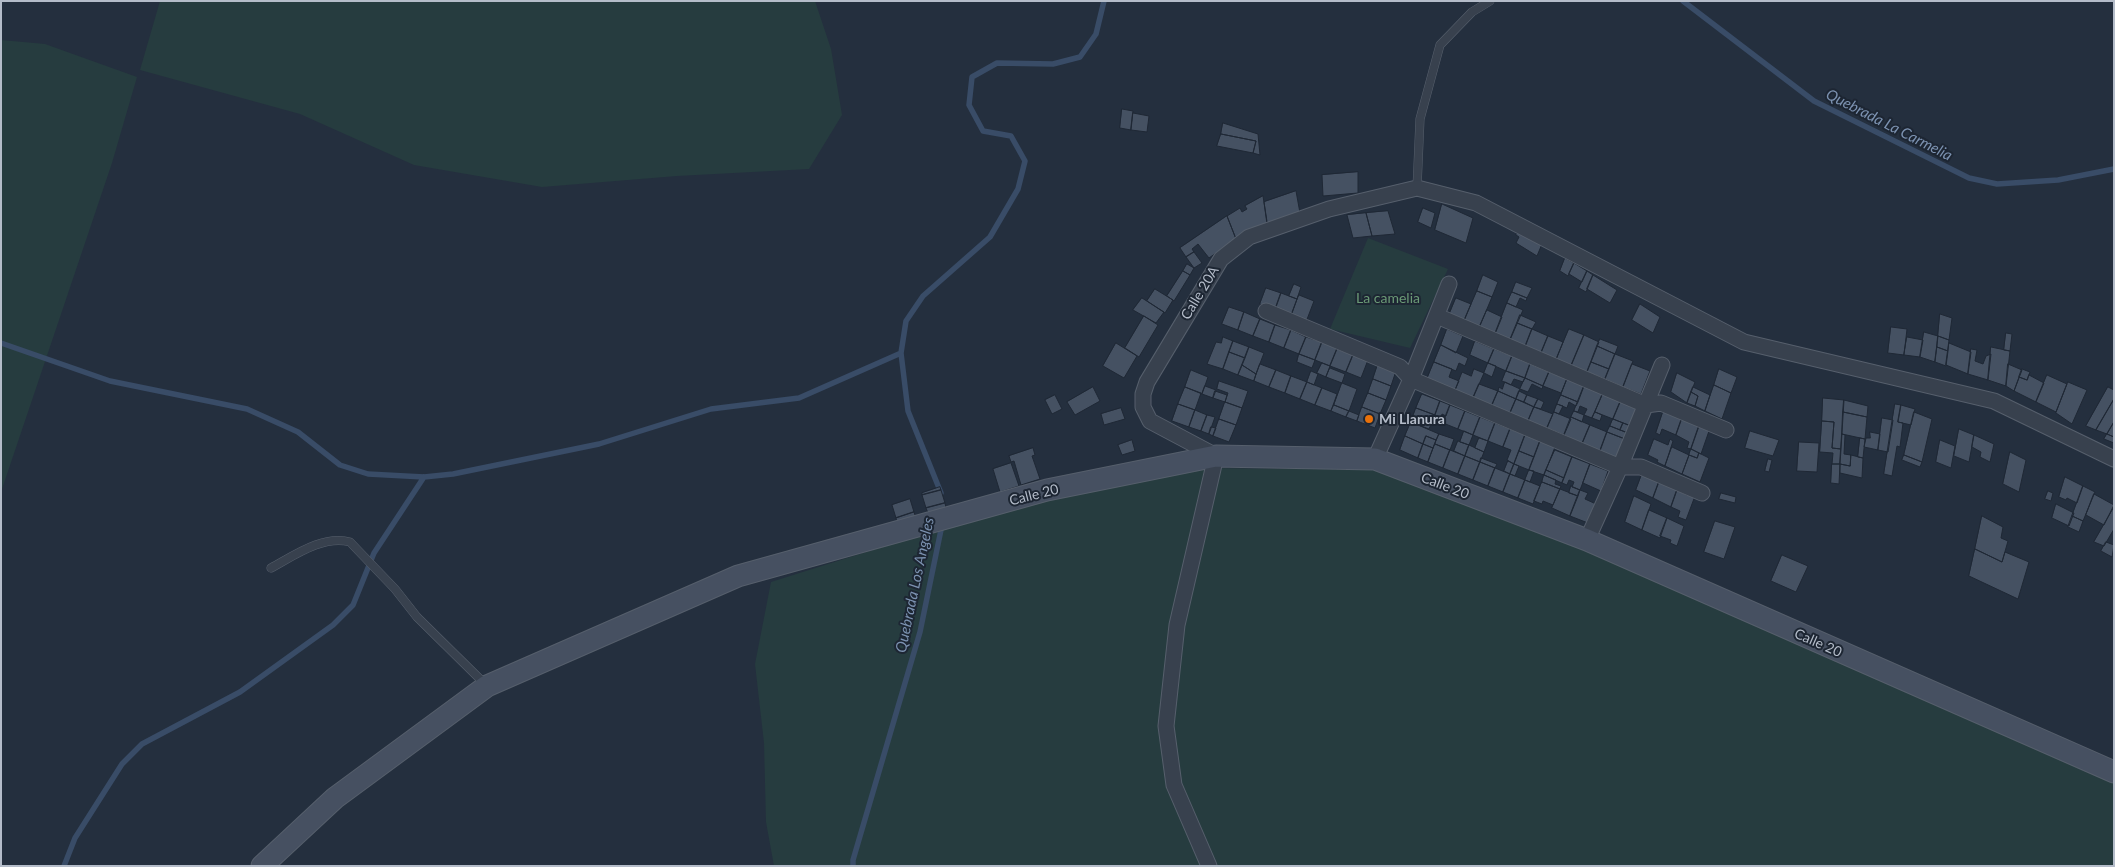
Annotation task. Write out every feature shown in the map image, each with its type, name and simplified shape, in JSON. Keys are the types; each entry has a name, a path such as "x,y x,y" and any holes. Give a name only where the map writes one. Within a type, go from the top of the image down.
{"main road":[{"name":"Calle 20","path":"262,866 335,798 487,686 738,576 1047,490 1216,456 1375,459 1587,540 2114,772"}],"street":[{"name":"Calle 20A","path":"1216,456 1150,421 1142,407 1142,394 1146,382 1221,259 1249,237 1329,209 1417,188"},
{"path":"1417,188 1476,203 1744,342 1994,400 2114,459"},
{"path":"1375,459 1411,379 1449,284"},
{"path":"1266,311 1400,367 1411,379 1620,467 1641,467 1702,493"},
{"path":"1437,316 1646,404 1661,403 1726,430"},
{"path":"1587,540 1620,467 1662,365"},
{"path":"1209,866 1174,785 1166,726 1177,625 1216,456"}],"lane":[{"path":"1417,188 1420,119 1440,46 1472,12 1490,1"},
{"path":"271,568 324,542 342,539 350,542 395,589 417,617 487,686"}],"green space":[{"path":"160,1 815,1 831,49 842,115 809,169 677,176 542,187 414,165 300,114 140,70"},
{"path":"1,40 45,44 137,77 112,163 1,492"},
{"name":"La camelia","path":"1368,238 1448,269 1410,348 1330,329"},
{"path":"1199,468 1408,470 2114,771 2114,866 774,866 766,822 764,743 755,664 771,582 1028,501"}],"building":[{"path":"1122,109 1133,111 1131,130 1120,128"},
{"path":"1133,113 1149,116 1147,132 1131,130"},
{"path":"1223,123 1258,134 1260,155 1253,153 1256,141 1221,134"},
{"path":"1221,134 1256,141 1253,153 1217,146"},
{"path":"1358,172 1358,193 1323,196 1322,175"},
{"path":"1296,191 1300,213 1267,224 1264,202"},
{"path":"1263,196 1268,228 1236,239 1227,216 1240,208 1242,212 1247,209 1245,206"},
{"path":"1442,204 1473,218 1466,243 1435,230"},
{"path":"1423,208 1435,213 1431,228 1418,222"},
{"path":"1388,211 1395,234 1372,236 1366,213"},
{"path":"1366,213 1372,236 1353,238 1347,215"},
{"path":"1227,216 1236,239 1209,258 1198,244 1192,249 1194,252 1186,257 1180,248"},
{"path":"1519,229 1542,244 1537,256 1516,243 1519,237 1516,235"},
{"path":"1194,252 1202,263 1194,268 1186,257"},
{"path":"1565,258 1574,263 1568,276 1560,271"},
{"path":"1574,263 1587,271 1582,282 1569,274"},
{"path":"1187,264 1194,268 1190,275 1183,271"},
{"path":"1183,271 1190,275 1174,301 1167,296"},
{"path":"1587,271 1593,275 1586,292 1579,288"},
{"path":"1483,275 1498,282 1492,297 1477,291"},
{"path":"1593,275 1617,290 1610,303 1587,289"},
{"path":"1516,282 1532,288 1527,298 1512,292"},
{"path":"1294,284 1301,287 1297,299 1289,296"},
{"path":"1266,288 1281,293 1275,310 1260,304"},
{"path":"1155,289 1173,300 1165,313 1147,301"},
{"path":"1477,291 1492,297 1479,328 1464,321"},
{"path":"1512,292 1527,298 1526,301 1520,298 1516,307 1507,303"},
{"path":"1281,293 1297,299 1291,316 1275,310"},
{"path":"1299,295 1314,301 1306,322 1291,316"},
{"path":"1142,298 1164,312 1156,323 1133,310"},
{"path":"1456,298 1471,304 1464,321 1449,315"},
{"path":"1507,303 1523,310 1510,340 1495,334"},
{"path":"1640,304 1660,317 1653,333 1632,320"},
{"path":"1229,307 1244,312 1238,330 1222,324"},
{"path":"1487,310 1502,317 1495,334 1479,328"},
{"path":"1244,312 1260,319 1253,336 1238,330"},
{"path":"1940,314 1952,318 1949,340 1938,336"},
{"path":"1520,315 1536,322 1532,329 1517,323"},
{"path":"1144,316 1158,325 1139,357 1125,348"},
{"path":"1260,319 1275,325 1269,342 1253,336"},
{"path":"1517,323 1532,329 1525,347 1510,340"},
{"path":"1275,325 1291,330 1284,348 1269,342"},
{"path":"1891,327 1907,329 1904,355 1888,353"},
{"path":"1447,329 1463,336 1456,353 1441,345"},
{"path":"1532,329 1548,336 1541,353 1525,347"},
{"path":"1569,329 1584,335 1571,366 1556,360"},
{"path":"1291,330 1306,337 1299,354 1284,348"},
{"path":"1924,332 1938,336 1935,362 1920,357"},
{"path":"2006,333 2012,334 2010,351 2004,350"},
{"path":"1584,335 1599,342 1587,372 1571,366"},
{"path":"1548,336 1563,342 1556,360 1541,353"},
{"path":"1938,336 1949,340 1948,351 1937,347"},
{"path":"1223,337 1233,341 1223,369 1207,364 1216,342 1221,343"},
{"path":"1306,337 1322,342 1315,360 1299,354"},
{"path":"1907,337 1923,340 1920,357 1904,355"},
{"path":"1600,339 1618,346 1615,354 1597,346"},
{"path":"1233,341 1249,347 1245,358 1229,352"},
{"path":"1475,341 1494,349 1488,363 1470,355"},
{"path":"1322,342 1337,349 1330,366 1315,360"},
{"path":"1116,343 1137,356 1124,378 1103,366"},
{"path":"1949,343 1971,352 1968,374 1946,365"},
{"path":"1441,345 1468,358 1465,366 1459,363 1456,371 1434,362"},
{"path":"1597,346 1615,354 1609,369 1591,362"},
{"path":"1249,347 1264,353 1256,374 1242,365"},
{"path":"1937,347 1948,351 1946,366 1935,362"},
{"path":"1991,347 2010,351 2006,386 1988,380"},
{"path":"1337,349 1353,355 1346,372 1330,366"},
{"path":"1494,349 1512,356 1506,371 1488,363"},
{"path":"1971,349 1977,350 1975,361 1983,364 1986,356 1991,354 1988,380 1968,374"},
{"path":"1229,352 1245,358 1238,375 1223,369"},
{"path":"1299,354 1315,360 1312,368 1297,362"},
{"path":"1615,354 1633,361 1623,387 1605,379"},
{"path":"1353,355 1368,360 1361,378 1346,372"},
{"path":"1512,356 1530,364 1525,378 1506,371"},
{"path":"1434,362 1452,369 1449,377 1459,381 1455,390 1427,379"},
{"path":"1591,362 1609,369 1605,379 1587,372"},
{"path":"1322,363 1330,366 1326,377 1317,373"},
{"path":"1488,363 1496,366 1492,377 1484,373"},
{"path":"1260,364 1276,370 1269,387 1254,381"},
{"path":"1378,364 1396,371 1391,386 1373,379"},
{"path":"1530,364 1549,372 1543,386 1525,378"},
{"path":"1632,364 1650,371 1641,394 1623,387"},
{"path":"2008,364 2022,370 2014,391 2006,386"},
{"path":"1242,365 1256,374 1254,381 1238,375"},
{"path":"1330,368 1345,374 1342,383 1326,377"},
{"path":"1474,369 1484,373 1473,398 1455,390 1462,372 1471,376"},
{"path":"1719,369 1737,377 1731,393 1714,385"},
{"path":"2022,369 2030,372 2027,380 2019,377"},
{"path":"1191,370 1208,377 1202,394 1185,387"},
{"path":"1276,370 1291,376 1285,393 1269,387"},
{"path":"1311,371 1318,374 1314,385 1307,382"},
{"path":"1506,371 1525,378 1523,382 1514,379 1511,385 1502,381"},
{"path":"1549,372 1567,379 1561,393 1543,386"},
{"path":"1677,373 1695,382 1687,403 1671,392"},
{"path":"2029,375 2044,383 2036,402 2014,391 2019,377 2027,380"},
{"path":"2047,375 2067,384 2056,412 2036,402"},
{"path":"1291,376 1307,382 1300,399 1285,393"},
{"path":"1525,378 1543,386 1542,389 1532,384 1528,392 1520,389"},
{"path":"1373,379 1391,386 1386,400 1368,393"},
{"path":"1567,379 1584,386 1578,402 1561,395"},
{"path":"1219,381 1248,391 1242,408 1225,402 1228,393 1217,389"},
{"path":"1307,382 1322,388 1315,405 1300,399"},
{"path":"1505,382 1520,389 1516,399 1498,391 1499,387 1502,389"},
{"path":"2068,382 2087,390 2072,424 2056,413"},
{"path":"1342,383 1357,389 1349,411 1334,405"},
{"path":"1479,384 1498,391 1492,405 1473,398"},
{"path":"1714,385 1731,393 1722,419 1705,411"},
{"path":"1205,386 1216,390 1213,398 1202,394"},
{"path":"1584,386 1603,393 1592,418 1584,415 1587,409 1580,406 1578,412 1574,411"},
{"path":"1093,387 1100,401 1075,415 1067,402"},
{"path":"1185,387 1201,393 1195,410 1178,404"},
{"path":"1693,387 1710,395 1705,411 1695,406 1698,396 1691,392"},
{"path":"2108,387 2114,390 2114,399 2096,430 2086,426"},
{"path":"1322,388 1337,394 1331,411 1315,405"},
{"path":"1215,391 1227,395 1225,402 1213,398"},
{"path":"1498,391 1516,399 1510,413 1492,405"},
{"path":"1519,391 1527,395 1524,402 1516,399"},
{"path":"1691,392 1698,396 1695,406 1687,403"},
{"path":"1368,393 1386,400 1380,414 1362,407"},
{"path":"1603,393 1621,400 1613,419 1595,412"},
{"path":"1422,394 1440,401 1435,415 1416,408"},
{"path":"1055,395 1062,409 1052,414 1045,400"},
{"path":"1527,395 1538,399 1534,407 1524,402"},
{"path":"1561,395 1578,402 1576,406 1569,402 1567,408 1557,404"},
{"path":"1823,398 1844,400 1841,449 1832,448 1834,422 1822,421"},
{"path":"1516,399 1534,407 1528,421 1510,413"},
{"path":"1538,399 1544,402 1541,409 1534,407"},
{"path":"2114,399 2114,422 2107,434 2096,430"},
{"path":"1621,400 1639,407 1631,426 1613,419"},
{"path":"1844,400 1868,406 1867,417 1843,412"},
{"path":"1440,401 1450,405 1446,416 1442,414 1441,418 1435,415"},
{"path":"1225,402 1242,408 1236,425 1219,419"},
{"path":"1178,404 1195,410 1189,427 1172,421"},
{"path":"1557,404 1563,406 1559,414 1554,412"},
{"path":"1895,404 1901,405 1898,422 1903,423 1900,447 1897,446 1892,476 1884,474"},
{"path":"1334,405 1349,411 1346,417 1331,411"},
{"path":"1450,405 1465,411 1458,429 1443,423"},
{"path":"1901,405 1915,409 1911,425 1898,422"},
{"path":"1362,407 1380,414 1375,428 1357,421"},
{"path":"1534,407 1553,414 1547,428 1528,421"},
{"path":"1121,408 1125,419 1104,425 1101,414"},
{"path":"1416,408 1435,415 1429,429 1411,422"},
{"path":"1664,409 1683,415 1676,435 1662,429 1660,435 1656,433"},
{"path":"1195,410 1207,415 1201,431 1189,427"},
{"path":"1349,411 1359,415 1357,421 1346,417"},
{"path":"1465,411 1480,417 1473,435 1458,429"},
{"path":"1574,411 1584,415 1582,422 1571,417"},
{"path":"1554,412 1571,419 1564,435 1547,428"},
{"path":"1595,412 1602,415 1600,421 1592,418"},
{"path":"1843,412 1867,417 1865,439 1842,434"},
{"path":"1914,412 1932,419 1922,462 1904,455"},
{"path":"1207,415 1215,417 1209,434 1201,431"},
{"path":"1683,415 1699,426 1691,449 1687,448 1689,442 1676,435"},
{"path":"1480,417 1495,423 1488,441 1473,435"},
{"path":"1571,417 1590,425 1582,444 1564,435"},
{"path":"1882,418 1893,420 1888,452 1878,450"},
{"path":"1219,419 1236,425 1229,442 1213,436"},
{"path":"1613,419 1623,423 1620,430 1610,426"},
{"path":"1822,421 1834,422 1832,448 1841,449 1840,464 1832,464 1833,453 1820,452"},
{"path":"1411,422 1439,434 1436,440 1426,436 1423,444 1405,436"},
{"path":"2114,422 2114,437 2107,434"},
{"path":"1495,423 1510,429 1503,447 1488,441"},
{"path":"1623,423 1631,426 1628,433 1620,430"},
{"path":"1590,425 1607,432 1600,451 1582,444"},
{"path":"1610,426 1628,433 1625,439 1607,432"},
{"path":"1699,426 1709,431 1701,454 1691,449"},
{"path":"1211,427 1216,428 1213,436 1209,434"},
{"path":"1510,429 1525,435 1514,464 1507,460 1511,450 1503,447"},
{"path":"1959,429 1974,435 1969,462 1954,456"},
{"path":"1464,431 1473,435 1469,445 1460,442"},
{"path":"1750,431 1779,440 1773,456 1745,448"},
{"path":"1607,432 1625,439 1617,458 1600,451"},
{"path":"1870,432 1880,434 1878,450 1864,447 1866,438 1870,438"},
{"path":"1439,434 1454,439 1450,450 1435,444"},
{"path":"1842,434 1845,435 1844,454 1851,455 1850,466 1840,464"},
{"path":"2107,434 2114,437 2114,443 2104,439"},
{"path":"1525,435 1540,441 1534,457 1519,451"},
{"path":"1974,435 1994,444 1990,462 1980,457 1981,452 1972,447"},
{"path":"1405,436 1423,444 1418,458 1400,450"},
{"path":"1426,436 1436,440 1433,448 1423,444"},
{"path":"1479,438 1488,441 1484,452 1475,448"},
{"path":"1860,438 1865,439 1863,458 1858,457"},
{"path":"1654,439 1668,445 1670,439 1673,441 1665,466 1648,455"},
{"path":"1132,440 1135,451 1122,455 1118,445"},
{"path":"1940,440 1955,446 1951,468 1936,462"},
{"path":"1458,441 1469,445 1465,456 1454,451"},
{"path":"1540,441 1555,447 1544,475 1529,470"},
{"path":"1799,442 1819,443 1817,472 1797,471"},
{"path":"1423,444 1433,448 1428,462 1418,458"},
{"path":"1435,444 1450,450 1443,468 1428,462"},
{"path":"1469,445 1484,452 1480,462 1465,456"},
{"path":"1672,447 1689,455 1682,474 1665,466"},
{"path":"1033,448 1035,455 1032,456 1040,479 1021,485 1014,461 1011,462 1009,456"},
{"path":"1691,449 1699,453 1697,458 1689,455"},
{"path":"1450,450 1465,456 1458,474 1443,468"},
{"path":"1555,450 1572,457 1564,478 1546,470"},
{"path":"1519,451 1534,457 1529,470 1514,464"},
{"path":"2010,452 2026,460 2019,492 2003,484"},
{"path":"1699,453 1709,458 1700,482 1682,474 1689,455 1697,458"},
{"path":"1851,455 1863,458 1862,478 1840,473 1840,464 1850,466"},
{"path":"1904,455 1922,462 1920,467 1902,460"},
{"path":"1465,456 1480,462 1473,480 1458,474"},
{"path":"1572,457 1590,464 1580,490 1572,487 1574,482 1569,480 1567,485 1562,483"},
{"path":"1481,458 1497,464 1495,468 1480,462"},
{"path":"1768,459 1772,460 1769,472 1765,471"},
{"path":"1508,461 1514,464 1510,474 1504,471"},
{"path":"1480,462 1495,468 1488,486 1473,480"},
{"path":"1011,463 1019,486 1000,492 993,469"},
{"path":"1514,464 1519,466 1515,476 1510,474"},
{"path":"1590,464 1608,471 1601,491 1583,483"},
{"path":"1832,464 1840,464 1839,484 1831,483"},
{"path":"1495,468 1510,474 1503,492 1488,486"},
{"path":"1529,470 1534,471 1530,482 1525,480"},
{"path":"1546,470 1564,478 1562,483 1544,475"},
{"path":"1510,474 1525,480 1518,498 1503,492"},
{"path":"1642,474 1660,479 1653,498 1636,490"},
{"path":"1544,475 1556,480 1555,484 1561,486 1560,489 1542,482"},
{"path":"2065,477 2083,486 2077,503 2067,498 2066,500 2059,497"},
{"path":"1660,479 1677,490 1671,507 1653,498"},
{"path":"1525,480 1540,486 1533,504 1518,498"},
{"path":"1542,482 1560,489 1553,505 1543,501 1542,504 1534,501"},
{"path":"1571,486 1580,490 1578,496 1569,493"},
{"path":"2083,486 2095,492 2083,521 2072,516"},
{"path":"940,487 941,490 922,495 922,493"},
{"path":"1560,489 1578,496 1570,516 1552,508"},
{"path":"941,490 945,503 926,508 922,495"},
{"path":"1580,490 1588,493 1585,499 1596,504 1588,523 1570,516"},
{"path":"1677,490 1687,495 1687,492 1695,496 1686,520 1678,517 1680,511 1671,507"},
{"path":"2048,491 2053,493 2051,501 2045,499"},
{"path":"1721,493 1736,497 1735,503 1719,499"},
{"path":"2094,494 2114,505 2104,525 2086,515"},
{"path":"1634,496 1651,504 1642,530 1625,522"},
{"path":"910,499 914,512 896,518 892,505"},
{"path":"945,503 946,508 928,513 926,508"},
{"path":"2056,504 2074,513 2069,526 2052,518"},
{"path":"2114,507 2114,529 2104,546 2094,542"},
{"path":"1649,510 1667,518 1660,538 1642,530"},
{"path":"914,512 916,518 897,523 896,518"},
{"path":"1982,516 2003,527 2001,538 2008,541 2002,562 1975,549"},
{"path":"2072,516 2083,521 2079,532 2068,527"},
{"path":"1667,518 1684,526 1677,546 1670,543 1671,540 1660,536"},
{"path":"1715,521 1735,527 1724,559 1704,552"},
{"path":"2106,542 2114,545 2112,557 2101,551"},
{"path":"1975,549 2002,562 2005,552 2029,562 2018,599 1969,576"},
{"path":"1782,555 1808,566 1796,592 1771,581"}],"waterway":[{"name":"Quebrada Los Angeles","path":"941,493 908,411 901,353 906,321 923,296 990,237 1018,189 1025,161 1011,136 983,131 969,105 972,77 997,63 1053,64 1080,57 1096,34 1104,1"},
{"name":"Quebrada La Carmelia","path":"1683,1 1814,101 1969,178 1997,184 2058,180 2114,169"},
{"path":"1,343 110,381 247,409 298,432 340,465 368,474 424,477 453,474 599,444 711,409 799,398 901,353"},
{"path":"64,866 75,838 122,764 142,744 240,692 333,625 353,605 374,553 424,477"},
{"name":"Quebrada Los Angeles","path":"853,866 853,860 920,632 942,525"}],"place":[{"name":"Mi Llanura","path":"1369,419"}]}
